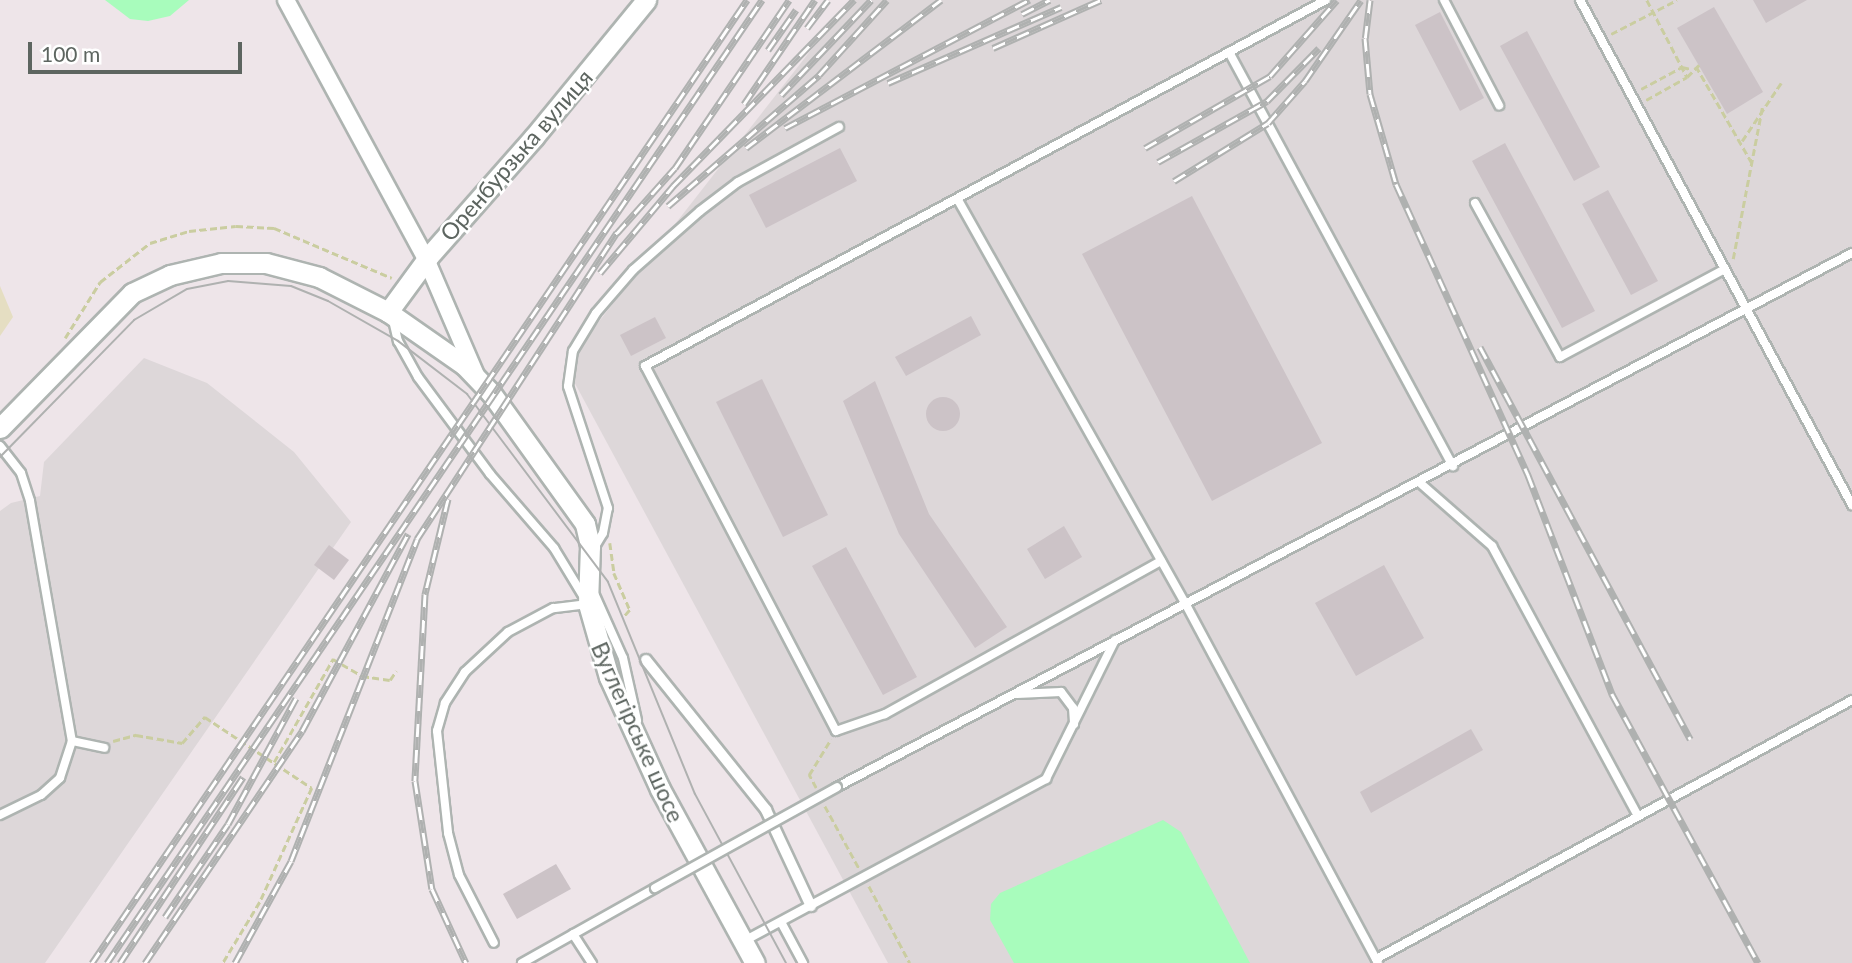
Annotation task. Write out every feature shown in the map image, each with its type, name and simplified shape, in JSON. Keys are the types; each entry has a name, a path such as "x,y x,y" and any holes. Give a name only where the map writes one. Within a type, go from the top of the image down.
{"street":[{"path":"286,0 426,259 477,377"},
{"name":"Оренбурзька вулиця","path":"390,313 426,259 534,137 646,0"},
{"name":"Вуглегірське шосе","path":"0,428 117,306 150,283 195,267 244,261 293,268 390,313 477,377 579,514 588,534 588,604 609,677 640,748 755,963"},
{"path":"646,660 766,810 811,906"}],"lane":[{"path":"1161,561 886,714 836,731 646,366 1326,0"},
{"path":"1444,0 1499,104"},
{"path":"1580,0 1852,505"},
{"path":"1229,52 1452,466"},
{"path":"590,556 607,520 606,491 569,386 573,351 596,313 634,270 700,211 738,183 839,127"},
{"path":"958,200 1185,603 1377,961 1852,700"},
{"path":"1475,203 1560,357 1725,269"},
{"path":"522,963 837,787 1185,603 1420,483 1852,253"},
{"path":"390,313 398,341 418,377 490,474 554,548 588,604 553,608 508,632 465,672 445,703 437,731 447,833 459,875 494,943"},
{"path":"0,446 21,472 30,501 72,741 60,778 40,795 0,816"},
{"path":"1420,483 1492,546 1639,816"},
{"path":"587,582 623,658 640,748"},
{"path":"743,942 1035,787 1054,768 1115,640"},
{"path":"1009,696 1045,689 1061,692 1073,708 1074,727"},
{"path":"72,741 104,748"},
{"path":"781,922 803,963"},
{"path":"573,934 592,963"}],"path":[{"path":"1647,0 1687,77"},
{"path":"1601,39 1677,0"},
{"path":"1637,105 1687,77 1691,69 1697,66 1752,163"},
{"path":"1631,94 1682,67 1691,69"},
{"path":"1741,142 1781,83"},
{"path":"1725,269 1733,259 1762,108"},
{"path":"607,520 614,573 630,610 624,617"},
{"path":"274,762 333,659 362,676 390,680 396,671"},
{"path":"104,748 128,735 182,743 205,718 312,788 260,902 223,963"},
{"path":"836,731 809,775 910,963"}],"shaded area":[{"path":"105,0 189,0 170,16 148,21 130,19"},
{"path":"850,0 1852,0 1852,963 888,963 565,365"},
{"path":"0,286 13,317 0,336"},
{"path":"144,358 207,383 294,452 351,522 45,963 0,963 0,511 11,503 40,496 44,462"},
{"path":"1163,820 1181,832 1250,963 1014,963 990,920 991,904 1000,893"}],"building":[{"path":"1753,0 1807,0 1766,23"},
{"path":"1714,7 1763,92 1727,114 1677,28"},
{"path":"1440,12 1484,98 1460,111 1415,25"},
{"path":"1527,31 1600,167 1574,181 1500,46"},
{"path":"1505,143 1595,311 1562,328 1472,161"},
{"path":"840,148 857,181 766,228 749,195"},
{"path":"1608,190 1658,281 1631,295 1582,204"},
{"path":"1192,196 1322,443 1212,501 1082,254"},
{"path":"971,316 981,335 906,376 895,357"},
{"path":"655,317 666,338 631,356 620,335"},
{"path":"762,379 828,515 783,537 716,402"},
{"path":"875,381 929,514 1007,627 975,648 899,534 843,401"},
{"path":"943,397 955,402 960,414 955,426 943,431 931,426 926,414 931,402"},
{"path":"1064,526 1082,557 1045,579 1027,549"},
{"path":"329,545 349,560 334,580 314,565"},
{"path":"846,547 917,677 883,695 812,566"},
{"path":"1384,565 1424,638 1356,676 1315,603"},
{"path":"1471,729 1483,750 1371,813 1360,792"},
{"path":"556,864 571,889 517,919 503,894"}],"tram line":[{"path":"0,457 134,320 187,289 228,281 291,286 328,301 398,341 467,394 608,582 695,794 786,963"}],"railway":[{"path":"92,963 747,0"},
{"path":"107,963 762,0"},
{"path":"617,233 675,168 789,0"},
{"path":"744,104 815,0"},
{"path":"807,28 828,0"},
{"path":"600,273 673,186 854,0"},
{"path":"781,95 871,0"},
{"path":"668,206 819,75 887,0"},
{"path":"746,148 941,0"},
{"path":"785,128 1029,0"},
{"path":"1022,14 1050,0"},
{"path":"993,48 1101,0"},
{"path":"1145,148 1270,76 1337,0"},
{"path":"1174,181 1268,123 1305,81 1361,0"},
{"path":"1370,0 1365,38 1370,94 1396,184 1528,475 1612,694 1758,963"},
{"path":"888,83 1061,7"},
{"path":"768,50 796,10"},
{"path":"1158,162 1267,101 1319,48"},
{"path":"235,963 291,861 417,539 617,232"},
{"path":"1480,347 1690,739"},
{"path":"448,499 425,594 415,781 432,889 466,963"},
{"path":"145,963 302,731 408,534"},
{"path":"165,917 228,824 296,698"},
{"path":"120,963 243,777"}]}
